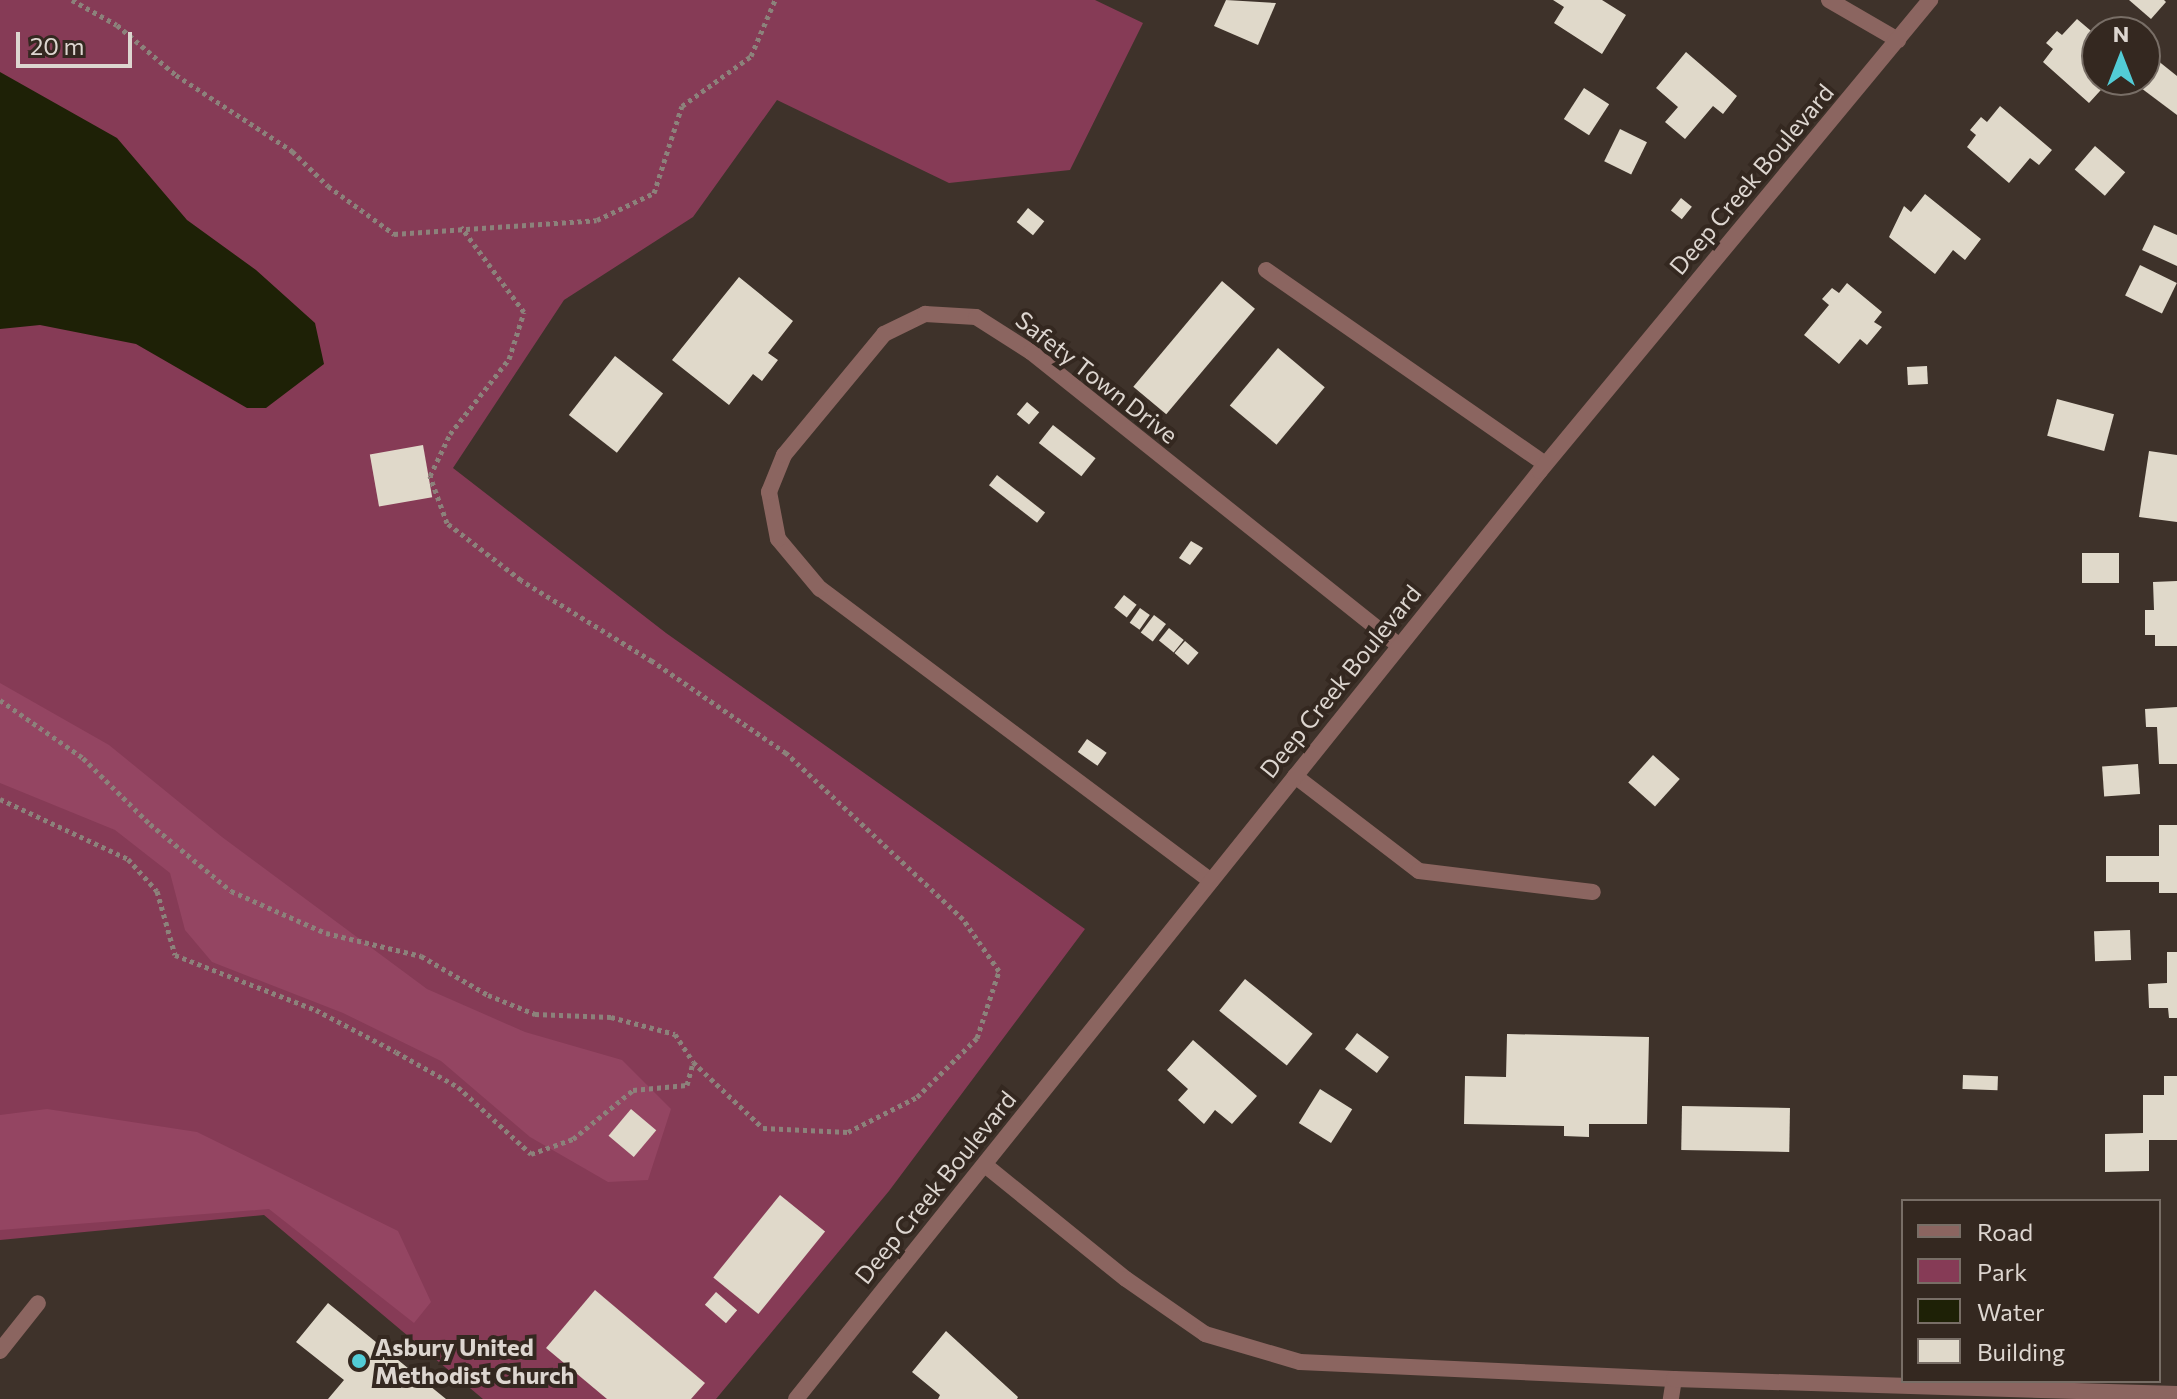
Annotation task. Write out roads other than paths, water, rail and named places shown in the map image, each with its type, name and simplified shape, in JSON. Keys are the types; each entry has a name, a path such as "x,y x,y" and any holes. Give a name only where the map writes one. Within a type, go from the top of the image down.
{"street":[{"path":"1829,0 1898,40"},
{"name":"Deep Creek Boulevard","path":"796,1399 1545,464 1930,0"},
{"path":"1266,270 1545,464"},
{"name":"Safety Town Drive","path":"1211,881 820,589 778,539 769,492 784,455 884,334 925,314 976,317 1031,352 1399,646"},
{"path":"1295,776 1419,871 1593,892"},
{"path":"985,1165 1126,1279 1205,1334 1300,1362 1674,1379 2177,1394"},
{"path":"0,1351 38,1303"},
{"path":"1671,1399 1674,1379"}],"water":[{"path":"0,72 117,138 187,220 256,270 315,323 324,364 266,408 247,408 136,344 40,325 0,329"}],"place":[{"name":"Asbury United Methodist Church","path":"359,1361"}]}
